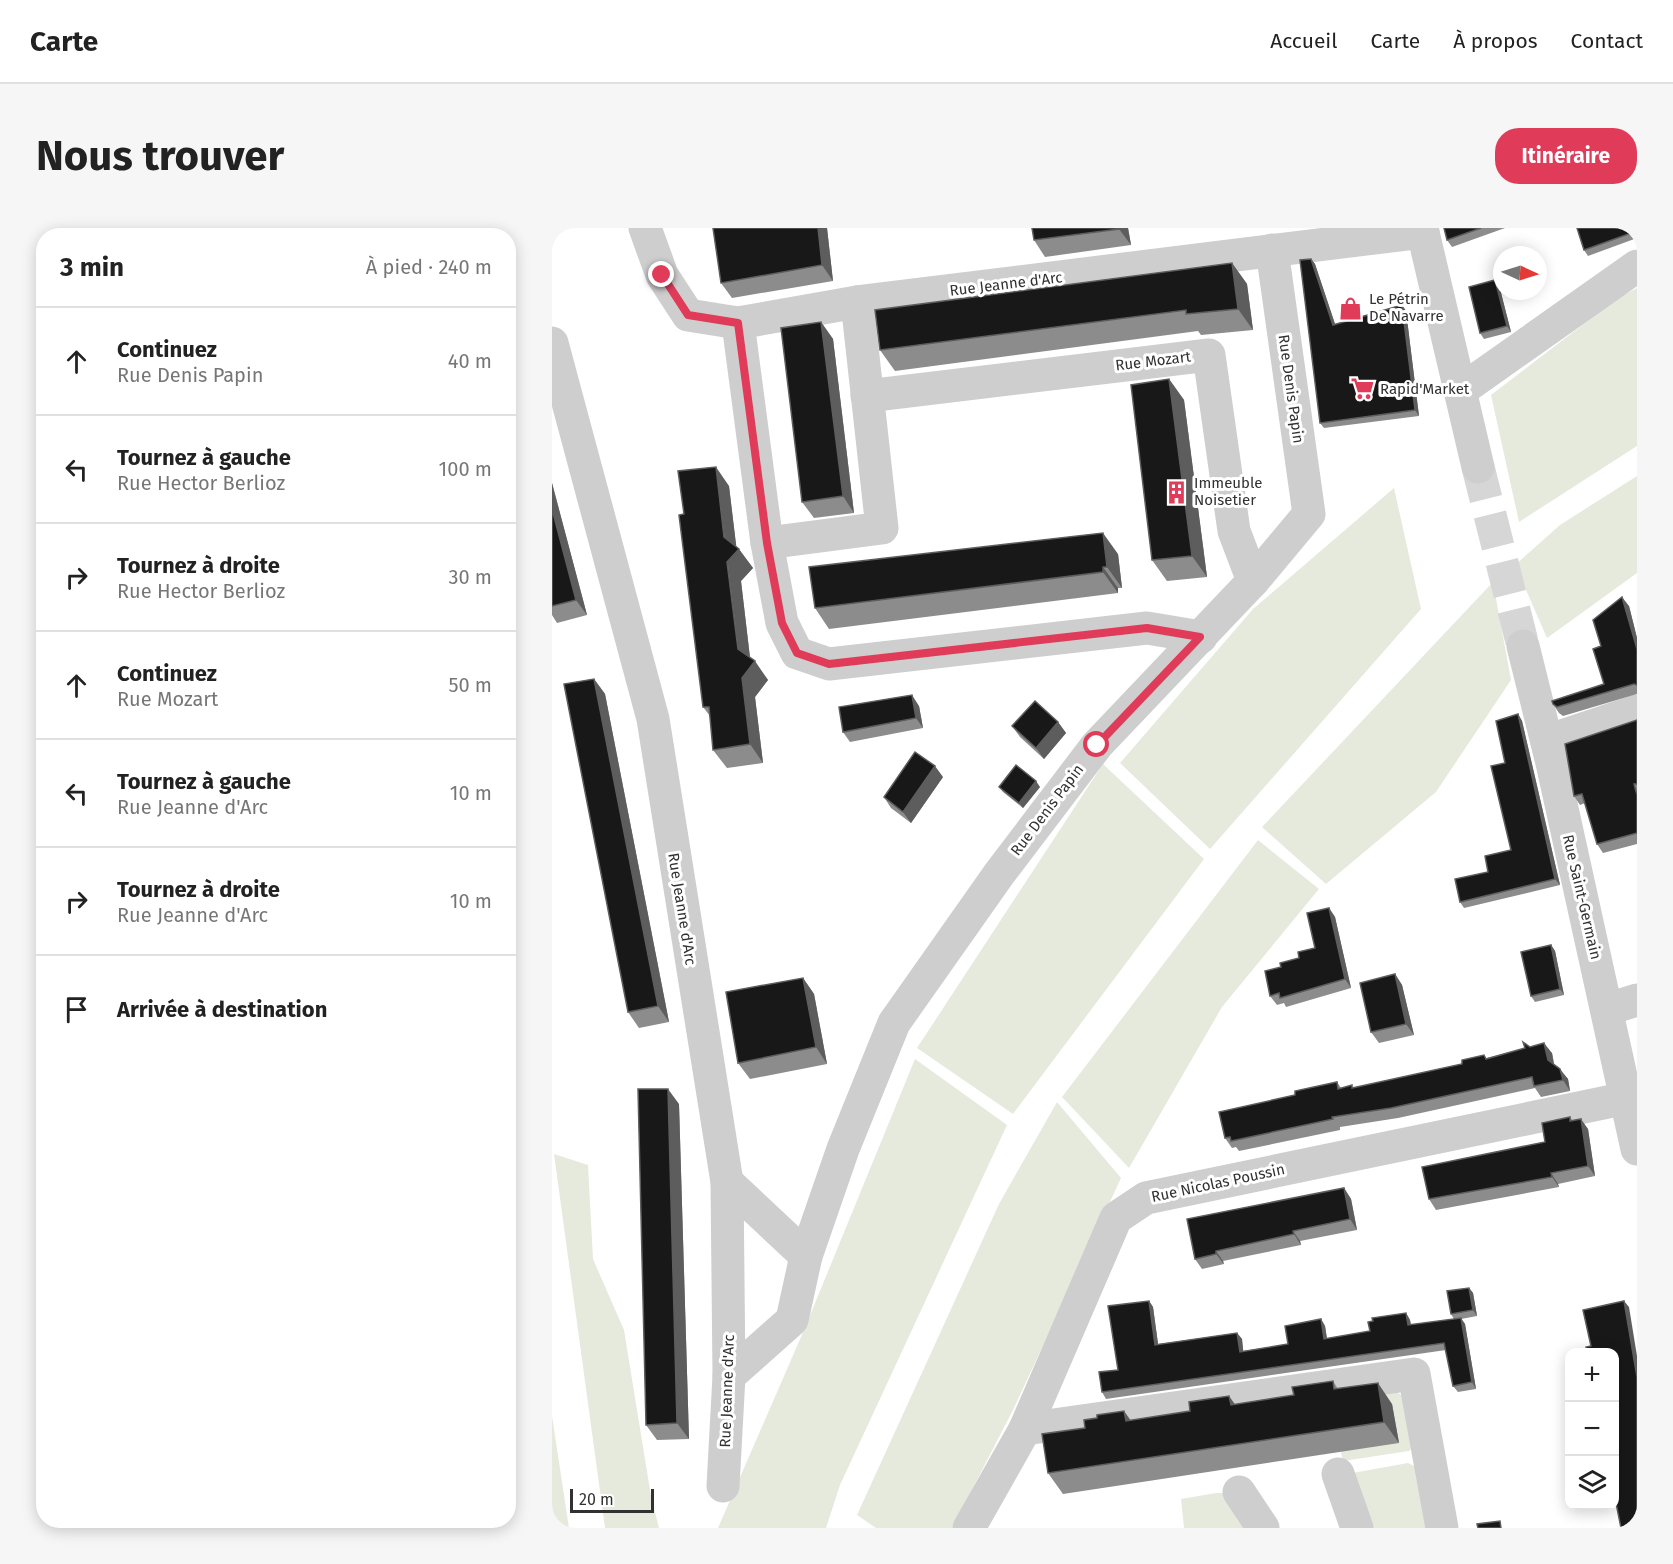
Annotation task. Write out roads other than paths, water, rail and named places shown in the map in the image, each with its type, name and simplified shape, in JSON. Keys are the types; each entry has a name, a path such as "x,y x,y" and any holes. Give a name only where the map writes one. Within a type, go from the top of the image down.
{"street":[{"name":"Rue Jeanne d'Arc","path":"645,228 662,275 688,315 738,323 857,302 1422,230"},
{"path":"1422,230 1478,467"},
{"name":"Rue Denis Papin","path":"729,1376 792,1320 806,1256 843,1149 894,1023 999,874 1097,745 1253,581 1309,514 1272,250"},
{"path":"1460,391 1637,266"},
{"path":"767,543 882,528 857,302"},
{"path":"738,323 767,543 782,623 797,653 829,664 1147,628 1200,637"},
{"name":"Rue Jeanne d'Arc","path":"552,343 652,719 727,1182 729,1376 723,1486"},
{"name":"Rue Mozart","path":"867,396 1209,355 1234,531 1253,581"},
{"name":"Rue Saint-Germain","path":"1523,646 1547,741 1622,1005 1627,1098 1637,1149"},
{"path":"1547,741 1637,711"},
{"name":"Rue Nicolas Poussin","path":"969,1528 1025,1429 1116,1218 1146,1198 1627,1098"},
{"path":"727,1182 806,1256"},
{"path":"1025,1429 1414,1374 1442,1528"},
{"path":"1338,1474 1357,1528"},
{"path":"1239,1492 1263,1528"}],"tunnel":[{"path":"1478,467 1523,646"}],"place":[{"name":"Le Pétrin De Navarre","path":"1351,308"},
{"name":"Rapid'Market","path":"1362,389"},
{"name":"Immeuble Noisetier","path":"1176,492"}]}
